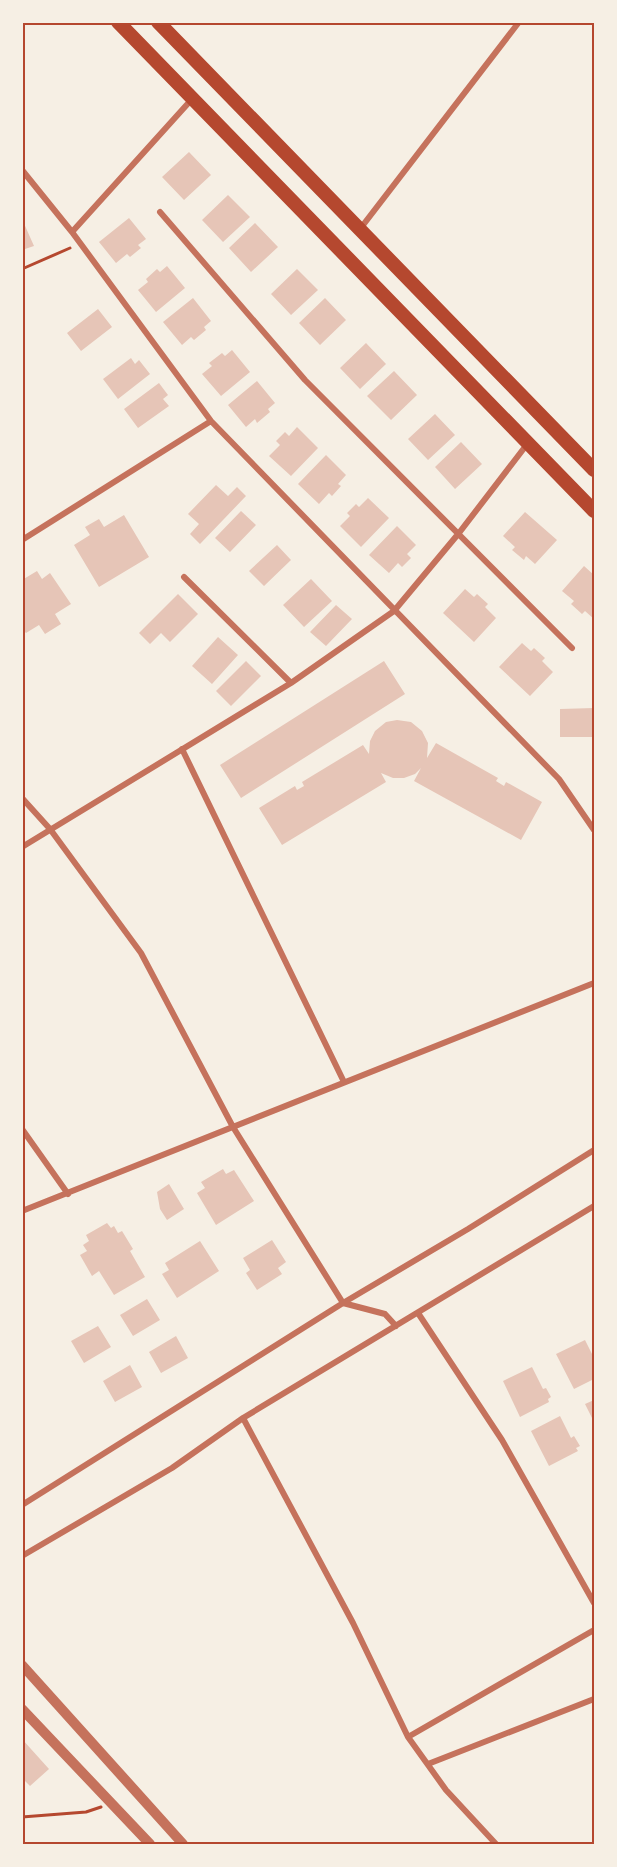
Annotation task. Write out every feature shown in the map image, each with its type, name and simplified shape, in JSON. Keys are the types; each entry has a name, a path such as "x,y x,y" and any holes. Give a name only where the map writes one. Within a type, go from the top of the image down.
{"main road":[{"path":"118,22 594,511"},
{"path":"158,22 594,470"}],"street":[{"path":"360,229 519,22"},
{"path":"72,232 192,99"},
{"path":"22,170 72,232 211,421 559,779 594,830"},
{"path":"160,212 305,380 573,648"},
{"path":"22,540 211,421"},
{"path":"22,847 291,682 394,611 459,533 529,443"},
{"path":"184,577 291,682"},
{"path":"182,749 344,1082"},
{"path":"22,798 50,829 141,953 233,1126 343,1303 386,1314 396,1326"},
{"path":"22,1211 594,983"},
{"path":"22,1129 68,1194"},
{"path":"22,1506 343,1303 468,1229 594,1150"},
{"path":"22,1556 172,1468 243,1418 594,1206"},
{"path":"418,1313 502,1440 594,1604"},
{"path":"243,1418 353,1623 408,1737 446,1790 496,1845"},
{"path":"408,1737 594,1630"},
{"path":"22,1665 183,1845"},
{"path":"428,1764 594,1699"},
{"path":"22,1709 150,1845"}],"path":[{"path":"22,270 80,243"},
{"path":"22,1817 86,1812 98,1809 109,1801"}],"building":[{"path":"189,152 211,175 184,200 162,177"},
{"path":"228,195 250,217 223,242 202,220"},
{"path":"129,218 146,239 138,245 141,248 130,257 127,254 116,263 99,242"},
{"path":"22,219 34,246 22,250"},
{"path":"255,223 278,247 251,272 229,248"},
{"path":"167,266 185,288 156,312 138,290 148,282 146,279 157,269 160,272"},
{"path":"297,269 318,290 291,315 271,294"},
{"path":"193,298 211,321 204,327 206,330 194,340 191,337 182,345 163,322"},
{"path":"325,298 346,320 320,345 299,323"},
{"path":"98,309 112,327 81,351 67,333"},
{"path":"366,343 386,364 360,389 340,368"},
{"path":"232,350 250,372 221,396 202,374 212,366 209,363 222,353 225,356"},
{"path":"131,358 135,364 139,360 150,374 118,399 103,379"},
{"path":"394,371 417,395 391,420 367,396"},
{"path":"257,381 275,403 268,409 270,412 257,423 255,419 246,427 228,405"},
{"path":"159,383 168,395 163,399 169,406 138,428 124,409"},
{"path":"435,414 455,435 428,460 408,439"},
{"path":"297,427 318,448 291,476 269,456 280,445 276,441 285,432 289,436"},
{"path":"461,442 482,464 455,489 435,467"},
{"path":"326,455 346,475 338,484 341,486 332,496 329,493 319,504 298,484"},
{"path":"216,485 228,496 237,487 246,496 200,544 190,534 199,524 188,514"},
{"path":"368,498 389,518 361,547 340,526 350,516 347,513 356,504 359,507"},
{"path":"241,511 256,525 230,552 215,538"},
{"path":"525,512 557,540 535,564 526,556 524,560 512,550 515,547 503,536"},
{"path":"124,515 149,557 99,587 74,545 90,535 85,527 99,519 104,527"},
{"path":"397,526 416,545 407,554 411,558 402,567 398,563 389,573 369,555"},
{"path":"277,545 291,560 264,586 249,571"},
{"path":"584,566 594,575 594,619 585,611 582,614 571,604 574,601 562,591"},
{"path":"37,571 42,579 50,573 71,604 55,614 61,624 45,634 39,625 26,633 22,629 22,580"},
{"path":"311,579 332,601 304,627 283,605"},
{"path":"465,589 474,597 477,594 488,604 485,607 496,618 474,642 443,613"},
{"path":"178,594 198,614 170,642 161,633 150,644 139,633"},
{"path":"336,605 352,619 326,646 310,632"},
{"path":"218,637 238,655 212,684 192,666"},
{"path":"522,643 531,651 534,648 545,658 542,661 553,672 530,696 499,667"},
{"path":"246,661 261,676 231,706 216,691"},
{"path":"384,661 405,694 241,798 220,765"},
{"path":"594,708 594,737 560,737 560,709"},
{"path":"397,720 411,722 422,731 428,743 427,758 436,743 498,778 496,781 504,786 506,782 542,802 521,840 414,781 421,768 415,774 404,778 393,778 381,773 386,782 282,845 259,808 295,786 297,790 304,786 302,782 363,745 369,754 370,741 375,731 386,722"},
{"path":"223,1169 226,1174 234,1170 254,1201 216,1225 197,1193 205,1188 201,1182"},
{"path":"169,1184 184,1209 167,1220 160,1209 157,1192"},
{"path":"107,1223 111,1228 114,1226 118,1233 122,1231 145,1277 114,1295 99,1271 92,1276 80,1255 87,1251 83,1245 89,1241 86,1235"},
{"path":"272,1240 286,1262 278,1268 282,1274 257,1290 246,1273 250,1270 243,1258"},
{"path":"200,1241 219,1271 177,1298 162,1274 169,1270 165,1263"},
{"path":"147,1299 160,1320 133,1336 120,1315"},
{"path":"98,1326 111,1347 84,1363 71,1341"},
{"path":"176,1336 188,1358 161,1373 149,1352"},
{"path":"585,1340 594,1358 594,1379 574,1389 556,1354"},
{"path":"130,1365 142,1387 115,1402 103,1381"},
{"path":"532,1367 543,1389 546,1388 551,1397 548,1399 549,1402 520,1417 503,1381"},
{"path":"594,1400 594,1422 585,1404"},
{"path":"560,1416 571,1438 574,1436 580,1446 576,1448 578,1451 549,1466 531,1431"},
{"path":"22,1739 49,1769 30,1786 22,1778"}]}
